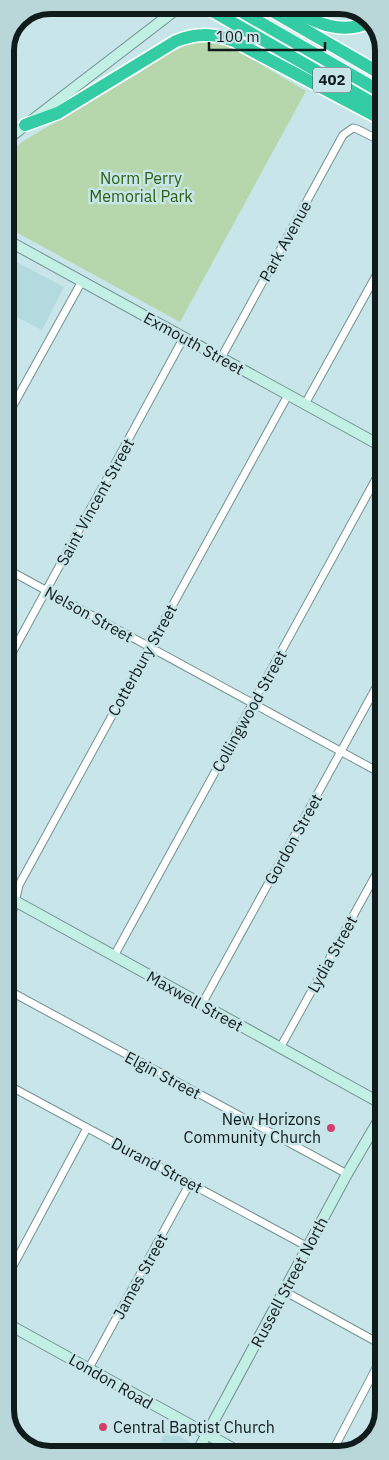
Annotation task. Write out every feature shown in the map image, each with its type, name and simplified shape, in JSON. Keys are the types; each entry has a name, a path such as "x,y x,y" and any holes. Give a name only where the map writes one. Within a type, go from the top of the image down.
{"highway":[{"path":"212,14 241,28"},
{"name":"402","path":"217,14 375,104"},
{"path":"246,14 375,88"},
{"name":"402","path":"263,14 375,78"},
{"path":"278,14 375,70"},
{"path":"300,14 330,26 356,27 364,24"},
{"path":"25,125 58,113 176,41 202,34 216,35 234,41 375,116"}],"main road":[{"path":"14,134 170,14"},
{"name":"Exmouth Street","path":"14,244 375,443"},
{"name":"Maxwell Street","path":"15,902 375,1100"},
{"name":"Russell Street North","path":"200,1446 347,1174 375,1126"},
{"name":"London Road","path":"14,1327 229,1446"}],"street":[{"name":"Park Avenue","path":"221,358 339,141 347,131 353,128 362,130 375,137"},
{"path":"305,404 375,277"},
{"path":"14,404 82,281"},
{"name":"Saint Vincent Street","path":"14,650 184,338"},
{"name":"Cotterbury Street","path":"14,905 16,891 21,880 288,395"},
{"name":"Collingwood Street","path":"114,956 375,481"},
{"name":"Nelson Street","path":"14,573 375,770"},
{"name":"Gordon Street","path":"202,1004 375,689"},
{"name":"Lydia Street","path":"280,1048 375,876"},
{"name":"Elgin Street","path":"14,993 347,1174"},
{"name":"Durand Street","path":"14,1088 308,1247"},
{"path":"14,1264 87,1128"},
{"name":"James Street","path":"89,1368 190,1183"},
{"path":"284,1291 375,1341"},
{"path":"335,1446 375,1370"}],"shaded area":[{"path":"14,261 64,287 42,330 14,316"},
{"path":"167,1429 197,1446 158,1446"}],"green space":[{"name":"Norm Perry Memorial Park","path":"206,41 229,46 306,91 180,322 14,231 14,149 25,140 141,72 162,57 188,44"}],"place":[{"name":"New Horizons Community Church","path":"331,1128"},
{"name":"Central Baptist Church","path":"103,1427"}]}
